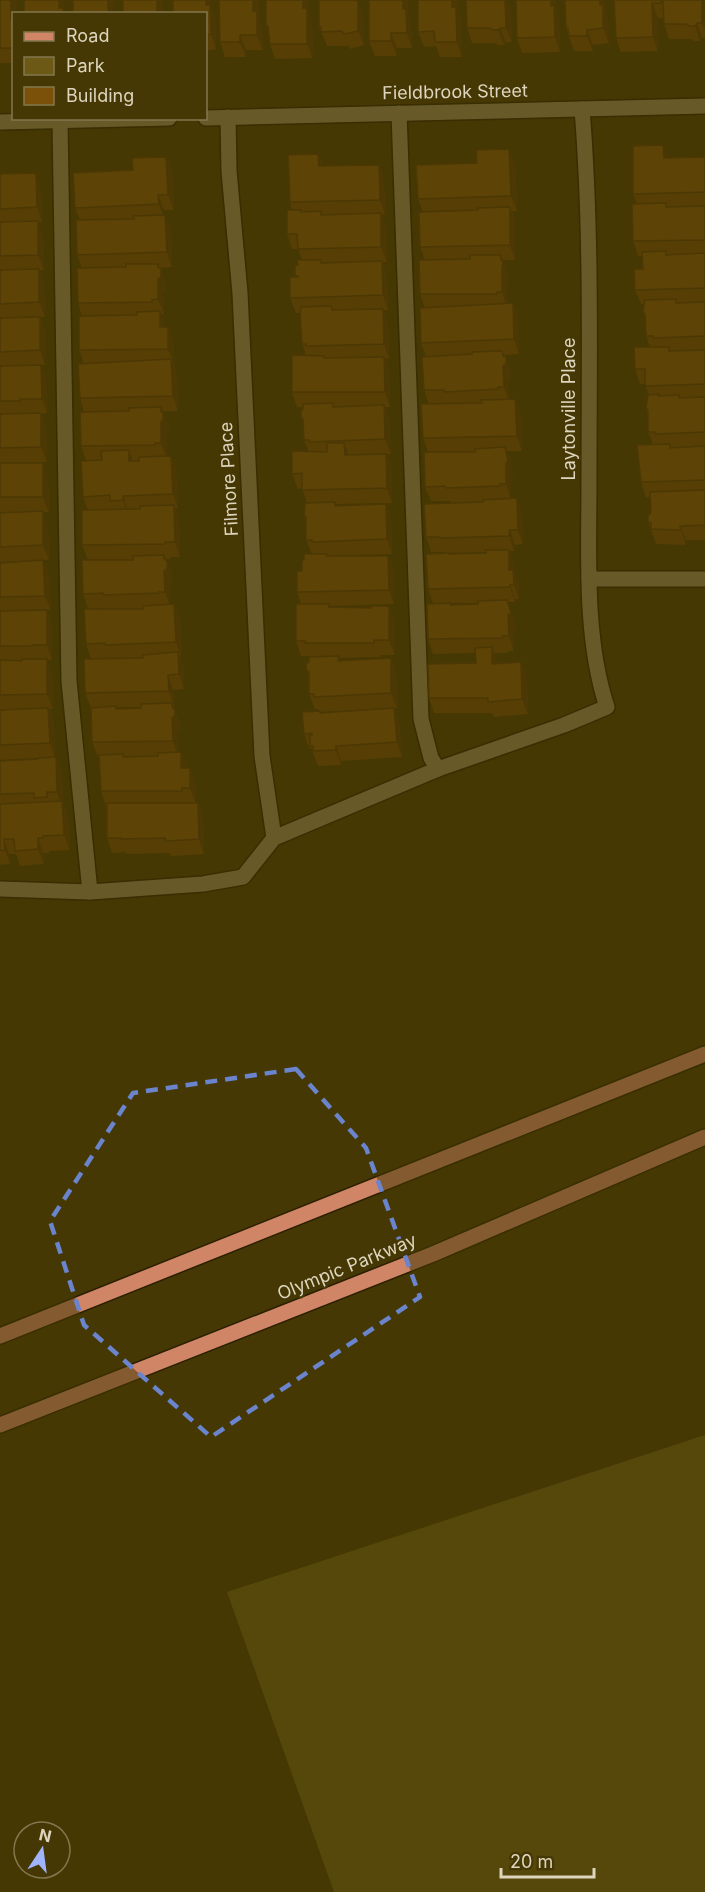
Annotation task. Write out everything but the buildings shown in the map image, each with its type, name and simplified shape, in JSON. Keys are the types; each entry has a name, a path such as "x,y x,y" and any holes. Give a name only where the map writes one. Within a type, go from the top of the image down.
{"main road":[{"path":"0,1336 705,1054"},
{"name":"Olympic Parkway","path":"0,1425 433,1254 705,1137"}],"street":[{"name":"Fieldbrook Street","path":"207,118 705,106"},
{"name":"Laytonville Place","path":"438,769 564,725 607,707 600,687 590,609 588,221 582,109"},
{"path":"0,889 90,892 203,884 243,877 274,838 438,769 432,758 421,719 399,113"},
{"name":"Filmore Place","path":"228,117 229,171 240,293 262,756 274,838"},
{"path":"0,122 96,120"},
{"path":"60,121 69,681 90,892"},
{"path":"589,579 705,579"}],"highlighted area":[{"path":"296,1069 366,1148 420,1297 211,1437 84,1325 50,1221 133,1093"}],"green space":[{"path":"705,1435 705,1892 334,1892 227,1592"}]}
